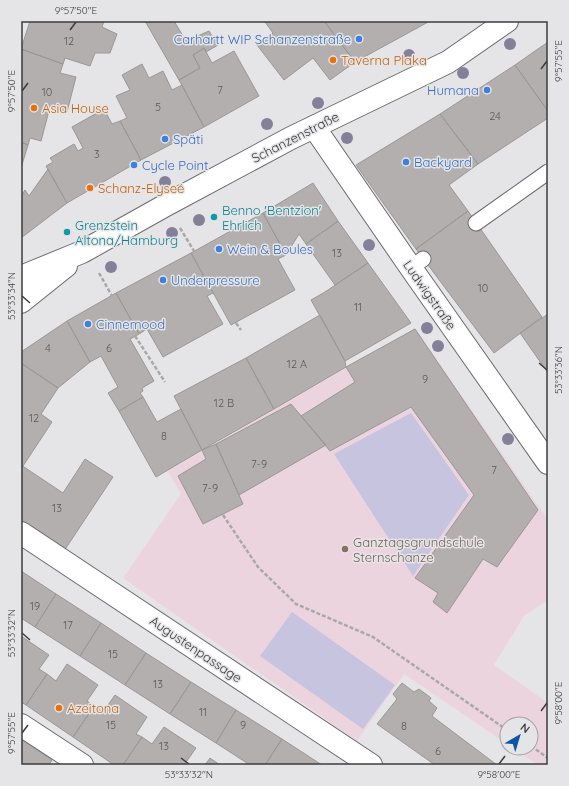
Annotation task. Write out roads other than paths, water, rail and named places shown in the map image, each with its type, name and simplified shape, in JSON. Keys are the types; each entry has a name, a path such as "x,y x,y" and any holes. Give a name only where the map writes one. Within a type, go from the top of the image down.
{"street":[{"name":"Schanzenstraße","path":"21,277 82,252 314,127 448,62 507,21"},
{"name":"Ludwigstraße","path":"314,127 417,263 548,463"},
{"name":"Schanzenstraße","path":"21,302 82,252"},
{"name":"Augustenpassage","path":"21,533 371,765"},
{"path":"21,725 82,765"}],"lane":[{"path":"476,223 548,174"}],"place":[{"name":"Carhartt WIP Schanzenstraße","path":"359,39"},
{"name":"Taverna Plaka","path":"333,60"},
{"name":"Humana","path":"487,90"},
{"name":"Asia House","path":"34,108"},
{"name":"Späti","path":"165,139"},
{"name":"Backyard","path":"406,162"},
{"name":"Cycle Point","path":"134,165"},
{"name":"Schanz-Elyseé","path":"90,188"},
{"name":"Benno 'Bentzion' Ehrlich","path":"214,217"},
{"name":"Grenzstein Altona/Hamburg","path":"67,232"},
{"name":"Wein & Boules","path":"219,249"},
{"name":"Underpressure","path":"163,280"},
{"name":"Cinnemood","path":"88,324"},
{"name":"Ganztagsgrundschule Sternschanze","path":"345,549"},
{"name":"Azeitona","path":"59,708"}]}
